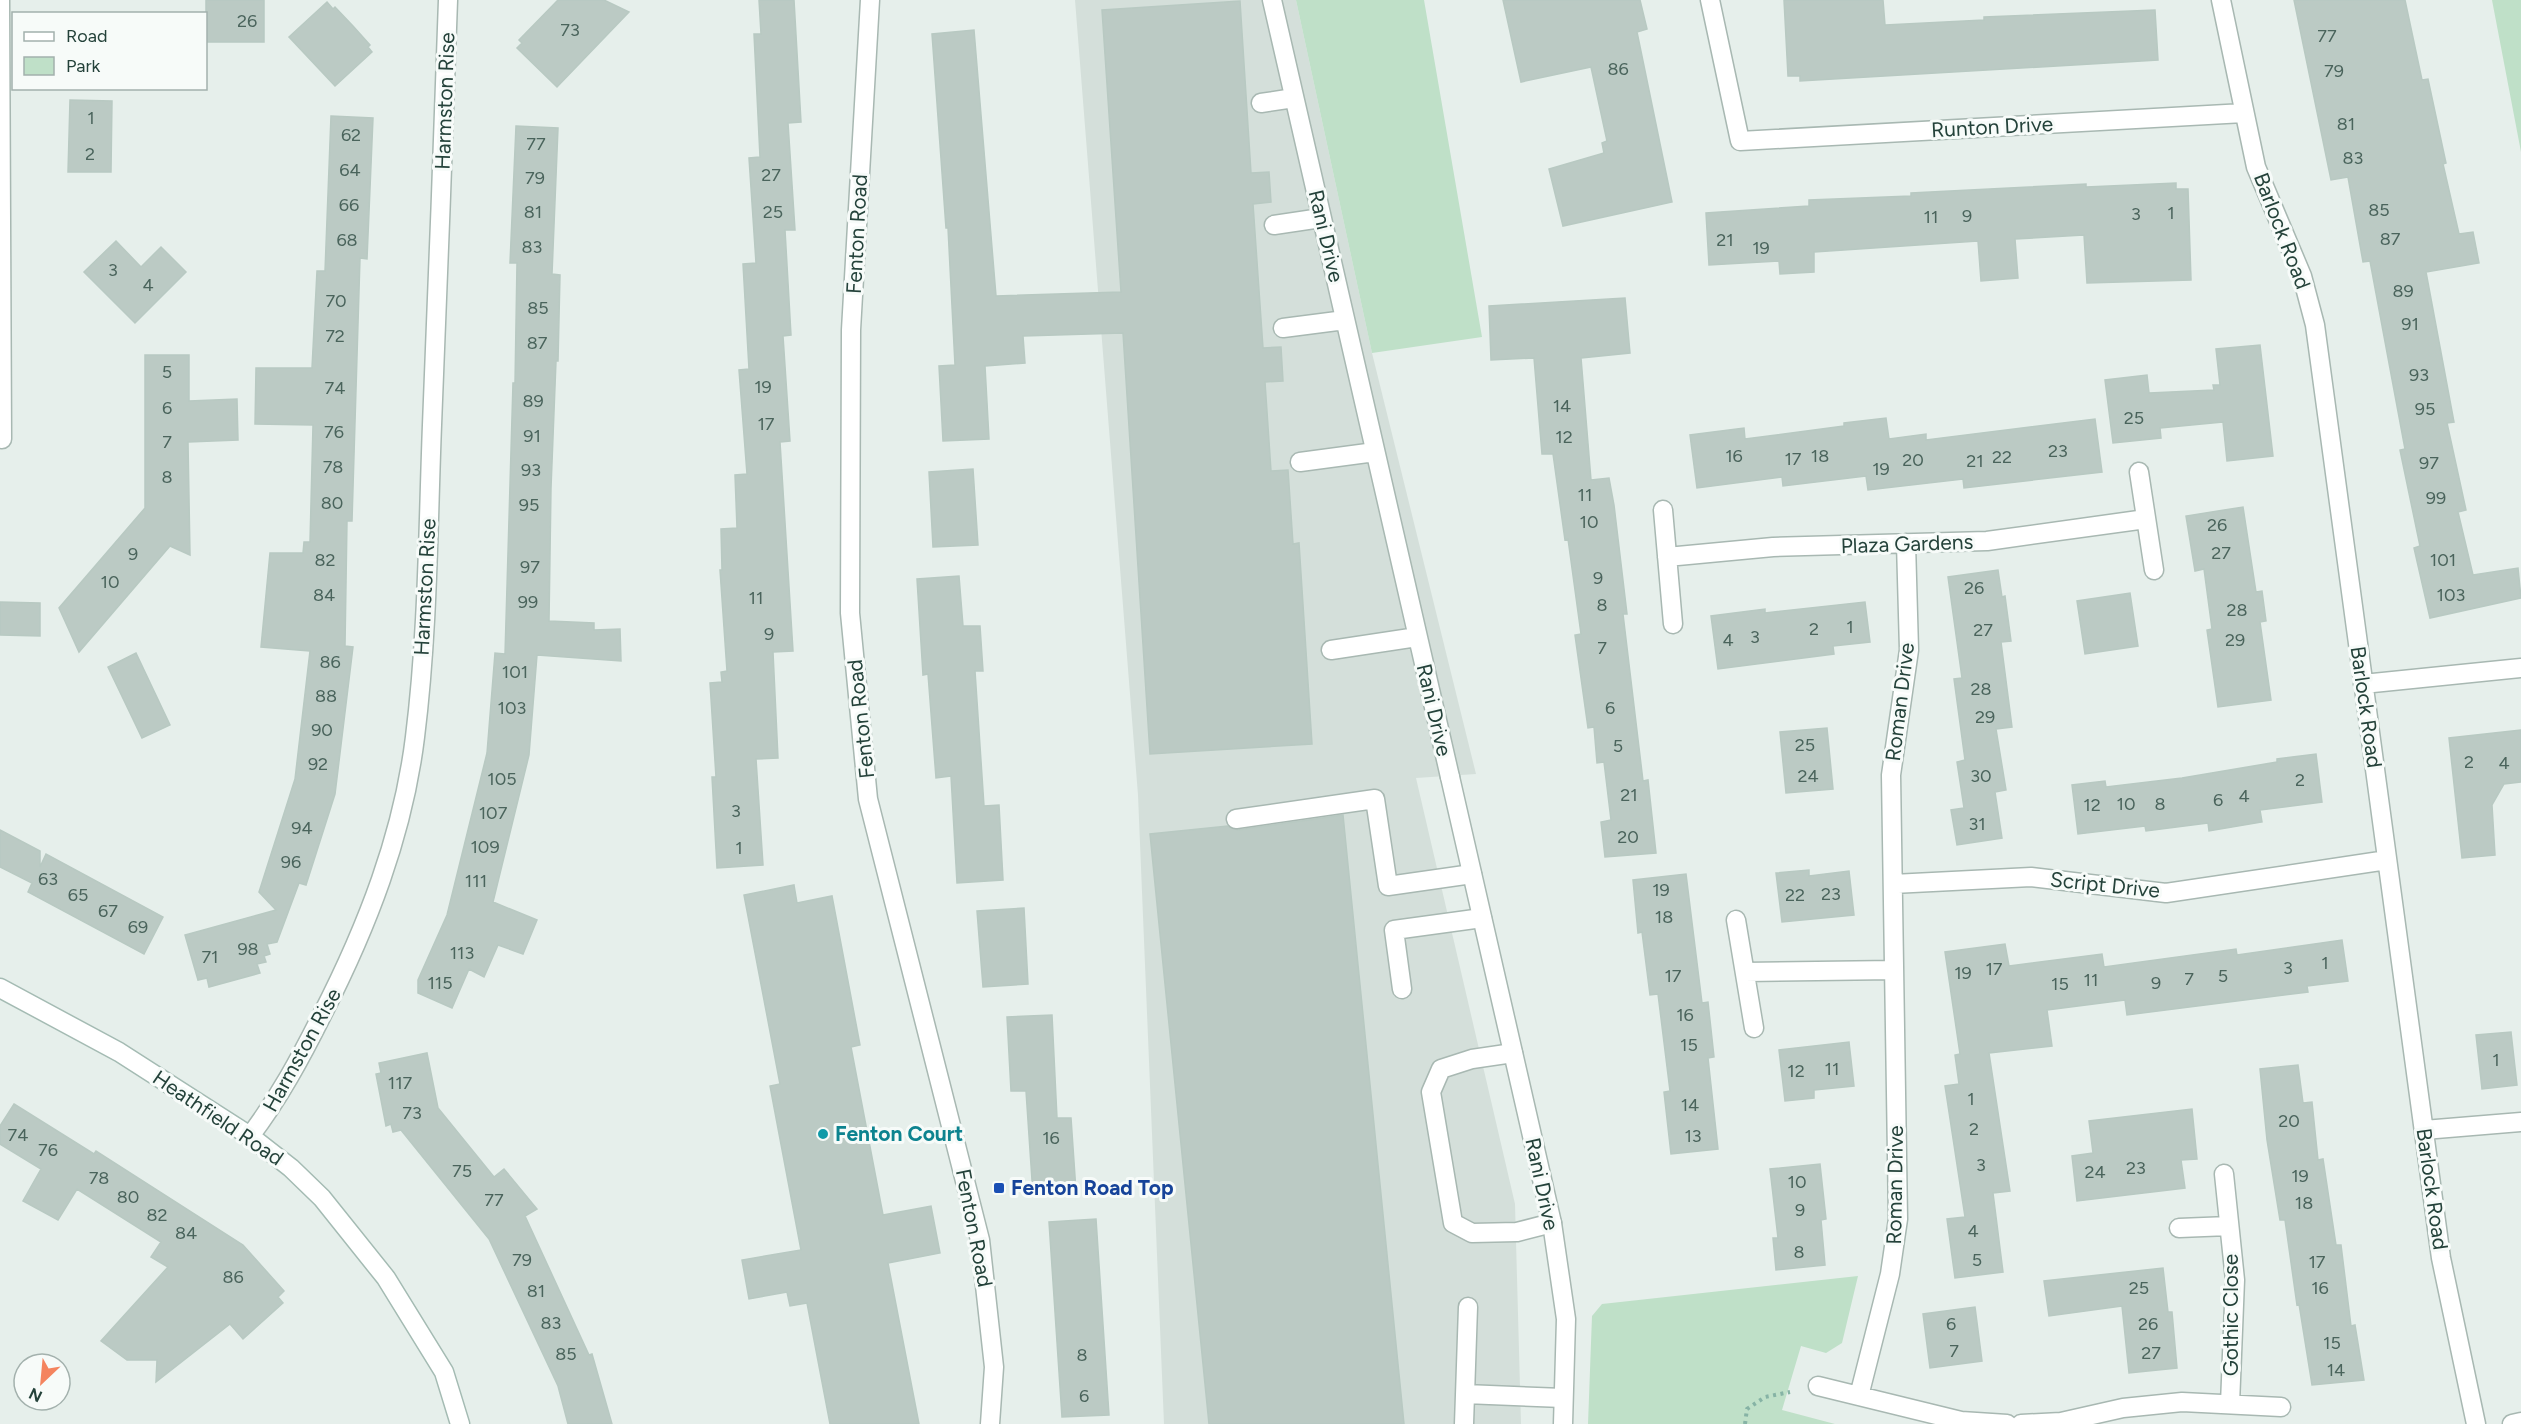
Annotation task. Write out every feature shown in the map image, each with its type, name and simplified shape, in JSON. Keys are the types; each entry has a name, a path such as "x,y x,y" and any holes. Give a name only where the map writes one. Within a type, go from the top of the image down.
{"street":[{"path":"0,0 2,439"},
{"name":"Harmston Rise","path":"250,1136 291,1076 344,972 378,895 402,814 415,738 424,626 448,0"},
{"name":"Fenton Road","path":"870,0 851,330 850,613 868,799 980,1240 994,1367 990,1424"},
{"name":"Rani Drive","path":"1272,0 1551,1223 1566,1319 1563,1424"},
{"name":"Runton Drive","path":"1710,0 1740,141 2244,113"},
{"name":"Barlock Road","path":"2221,0 2256,167 2302,276 2315,325 2441,1258 2476,1424"},
{"path":"1261,103 1294,98"},
{"path":"1274,225 1321,218"},
{"path":"1283,328 1345,320"},
{"path":"1300,462 1375,452"},
{"path":"2139,472 2154,570"},
{"path":"1663,510 1673,624"},
{"name":"Plaza Gardens","path":"1667,557 1773,547 1987,541 2146,519"},
{"name":"Roman Drive","path":"1859,1396 1890,1275 1898,1219 1891,775 1909,650 1906,543"},
{"path":"1331,650 1417,637"},
{"path":"2363,684 2521,668"},
{"path":"1236,819 1375,799 1388,886 1472,874"},
{"name":"Script Drive","path":"1893,884 2031,877 2166,893 2387,860"},
{"path":"1402,989 1394,930 1482,918"},
{"path":"1736,920 1754,1028"},
{"path":"1745,972 1894,970"},
{"name":"Heathfield Road","path":"0,988 119,1052 250,1136 291,1168 322,1198 386,1278 444,1372 460,1424"},
{"path":"1513,1053 1472,1059 1441,1068 1431,1092 1453,1223 1472,1233 1517,1232 1551,1223"},
{"path":"2424,1130 2521,1122"},
{"name":"Gothic Close","path":"2224,1174 2235,1280 2230,1404"},
{"name":"Gothic Close","path":"2179,1228 2229,1226"},
{"path":"1464,1424 1468,1307"},
{"path":"1818,1386 1961,1421 2007,1424"},
{"path":"1465,1394 1563,1398"},
{"name":"Gothic Close","path":"2021,1424 2061,1422 2123,1408 2182,1402 2281,1407"},
{"path":"2512,1424 2521,1422"}],"path":[{"path":"1745,1424 1747,1408 1765,1397 1818,1386"}],"shaded area":[{"path":"1075,0 1296,0 1372,353 1476,774 1416,778 1515,1204 1521,1424 1164,1424 1138,795"}],"green space":[{"path":"1296,0 1424,0 1482,337 1372,353"},
{"path":"2492,0 2521,0 2521,152"},
{"path":"1858,1276 1842,1343 1826,1353 1801,1346 1782,1410 1835,1424 1588,1424 1592,1316 1602,1304"}],"building":[{"path":"206,0 264,0 264,42 207,42"},
{"path":"558,0 604,0 629,12 557,87 517,48 522,43 519,40"},
{"path":"759,0 794,0 801,122 788,123 795,230 785,230 791,335 783,336 790,441 780,442 793,651 773,652 778,758 756,759 763,865 717,868 712,777 716,777 710,683 722,682 721,672 727,671 720,570 722,570 721,529 737,528 735,475 747,474 739,370 749,369 743,264 756,263 749,158 760,157 754,34 761,34"},
{"path":"1503,0 1640,0 1647,29 1637,32 1672,202 1563,226 1549,169 1604,153 1602,143 1607,141 1591,67 1521,82"},
{"path":"1784,0 1883,0 1885,25 1984,20 1984,17 2155,10 2158,60 1800,81 1800,76 1788,76"},
{"path":"2294,0 2405,0 2422,80 2428,79 2446,163 2443,164 2459,234 2473,232 2479,263 2426,272 2454,422 2447,423 2466,510 2458,512 2473,575 2518,568 2521,598 2430,618 2414,548 2420,546 2400,450 2405,449 2370,261 2363,262 2348,177 2331,180"},
{"path":"1240,1 1251,173 1269,172 1271,202 1253,204 1263,348 1281,347 1283,381 1265,382 1271,471 1288,470 1293,544 1299,543 1312,744 1150,754 1123,333 1023,336 1025,363 985,366 989,439 943,441 939,366 955,365 948,228 946,228 932,34 974,30 996,296 1121,292 1102,10"},
{"path":"327,2 353,26 370,45 368,47 372,52 335,86 289,37"},
{"path":"70,100 112,101 111,172 68,172"},
{"path":"331,116 373,118 367,259 360,258 352,521 347,521 345,646 353,647 335,794 306,885 299,883 277,942 267,944 270,954 264,956 266,962 257,964 260,973 209,987 207,978 198,980 185,935 276,910 259,892 295,779 310,651 261,647 270,553 303,553 304,542 310,542 313,425 255,424 256,368 312,368 317,271 325,271"},
{"path":"516,126 558,128 552,274 560,275 551,488 549,621 594,623 594,630 620,629 621,661 537,655 529,755 493,902 537,920 523,954 498,945 484,977 469,969 452,1008 418,993 418,980 447,915 487,753 495,653 505,654 513,383 515,383 517,263 510,263"},
{"path":"2176,183 2176,189 2188,189 2191,280 2087,283 2084,235 2015,239 2018,278 1981,281 1978,241 1814,252 1814,272 1780,274 1779,261 1709,265 1706,213 1809,206 1809,200 1911,196 1911,193 2086,184 2086,187"},
{"path":"116,241 141,267 161,247 186,272 135,323 84,272"},
{"path":"1625,298 1630,353 1581,358 1591,480 1609,478 1614,505 1627,614 1623,614 1643,781 1648,780 1656,853 1605,857 1601,822 1611,820 1604,762 1597,763 1594,727 1588,728 1575,635 1581,634 1568,539 1565,540 1553,454 1542,454 1534,358 1491,360 1489,306"},
{"path":"2260,345 2273,456 2227,461 2223,422 2160,428 2161,438 2113,443 2105,380 2147,375 2149,393 2214,390 2213,385 2220,385 2216,349"},
{"path":"145,355 189,355 189,401 237,399 238,440 188,442 190,555 170,546 79,652 59,608 145,508"},
{"path":"1886,418 1889,439 1926,434 1926,440 2095,419 2102,472 1964,488 1963,479 1868,490 1866,476 1783,486 1782,477 1697,488 1690,435 1744,428 1745,439"},
{"path":"973,469 978,545 933,547 929,472"},
{"path":"2243,507 2256,592 2262,591 2266,621 2260,622 2271,700 2218,707 2207,630 2212,629 2204,569 2195,571 2186,516"},
{"path":"1998,570 2002,597 2005,596 2011,641 2001,642 2012,727 1996,729 2006,790 1995,792 2002,838 1957,845 1951,810 1964,808 1957,762 1965,760 1954,679 1962,678 1948,577"},
{"path":"959,576 963,626 980,626 983,671 975,671 984,806 999,805 1003,880 957,883 951,776 936,778 928,674 923,675 917,579"},
{"path":"2130,593 2138,646 2085,654 2077,601"},
{"path":"0,602 40,603 40,636 0,635"},
{"path":"1865,602 1870,642 1833,646 1834,654 1718,669 1711,616 1765,609 1765,613"},
{"path":"136,653 170,725 142,738 108,667"},
{"path":"1827,728 1833,789 1786,793 1780,732"},
{"path":"2521,730 2521,782 2504,784 2492,805 2495,855 2462,858 2449,738"},
{"path":"2316,754 2322,802 2260,810 2262,822 2209,831 2208,823 2146,831 2145,826 2078,834 2072,785 2105,781 2106,787 2182,778 2277,762 2277,759"},
{"path":"1343,815 1404,1424 1209,1424 1150,834 1228,826 1238,830"},
{"path":"0,830 40,851 40,867 46,854 163,917 144,954 28,892 32,883 0,867"},
{"path":"1809,870 1809,876 1849,871 1854,915 1782,922 1776,873"},
{"path":"1686,874 1702,1003 1708,1002 1714,1057 1708,1058 1718,1149 1671,1154 1664,1092 1670,1091 1658,994 1650,995 1642,932 1638,933 1633,880"},
{"name":"Fenton Court","path":"794,885 797,903 832,896 860,1045 851,1047 883,1215 931,1206 940,1253 888,1263 919,1424 830,1424 807,1303 790,1306 787,1292 749,1299 742,1260 801,1250 770,1086 780,1084 744,895"},
{"path":"1024,908 1028,984 983,987 977,911"},
{"path":"2342,940 2348,981 2307,986 2308,992 2127,1015 2125,1000 2047,1010 2052,1046 1989,1053 2010,1191 1993,1193 2003,1272 1955,1278 1947,1219 1965,1217 1945,1086 1959,1084 1955,1055 1960,1054 1945,952 2005,944 2009,966 2102,954 2104,967 2236,949 2237,955"},
{"path":"1052,1015 1057,1118 1071,1118 1076,1191 1033,1195 1026,1091 1011,1091 1007,1017"},
{"path":"2511,1032 2517,1085 2482,1089 2476,1035"},
{"path":"1849,1042 1854,1086 1814,1090 1814,1098 1785,1101 1779,1050"},
{"path":"427,1053 438,1108 494,1177 504,1169 537,1209 525,1216 589,1355 592,1354 612,1424 568,1424 558,1386 489,1239 401,1130 393,1132 391,1124 386,1126 376,1074 381,1073 379,1063"},
{"path":"2298,1065 2303,1103 2312,1102 2318,1160 2323,1159 2336,1245 2341,1245 2351,1326 2355,1325 2364,1380 2312,1385 2299,1304 2297,1305 2285,1220 2280,1220 2267,1140 2260,1069"},
{"path":"14,1104 94,1154 96,1151 243,1245 284,1291 278,1297 283,1303 243,1339 230,1324 156,1382 157,1360 127,1360 101,1341 168,1267 151,1257 161,1242 77,1189 58,1220 23,1201 41,1169 0,1144 0,1126"},
{"path":"2192,1109 2197,1159 2181,1160 2185,1188 2077,1201 2072,1156 2093,1153 2089,1121"},
{"path":"1820,1164 1826,1219 1821,1220 1825,1265 1776,1270 1773,1238 1778,1238 1770,1169"},
{"path":"1096,1219 1109,1415 1062,1417 1049,1222"},
{"path":"2163,1268 2168,1312 2172,1312 2177,1368 2129,1373 2122,1306 2049,1316 2044,1281"},
{"path":"1975,1307 1982,1361 1930,1368 1923,1314"}],"place":[{"name":"Fenton Court","path":"823,1134"},
{"name":"Fenton Road Top","path":"999,1188"}]}
